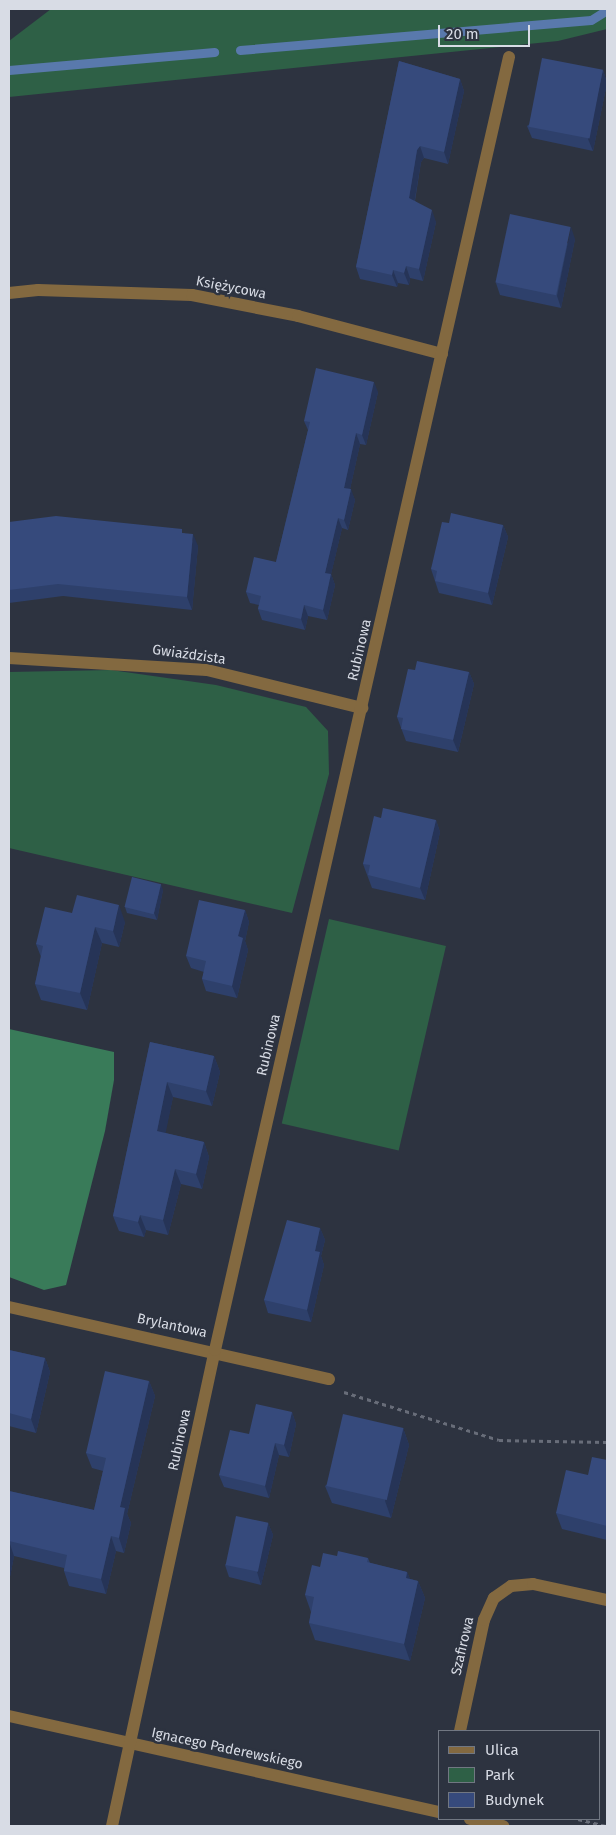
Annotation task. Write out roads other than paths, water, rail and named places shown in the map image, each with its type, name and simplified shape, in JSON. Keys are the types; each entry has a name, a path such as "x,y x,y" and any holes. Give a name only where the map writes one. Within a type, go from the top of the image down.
{"street":[{"name":"Rubinowa","path":"112,1826 128,1743 215,1350 509,58"},
{"name":"Księżycowa","path":"9,293 38,290 192,295 298,316 442,354"},
{"name":"Gwiaździsta","path":"9,658 122,661 207,670 362,708"},
{"name":"Brylantowa","path":"9,1307 215,1350 329,1379"},
{"name":"Szafirowa","path":"460,1730 484,1620 494,1598 511,1586 533,1584 607,1600"},
{"name":"Ignacego Paderewskiego","path":"9,1716 438,1812"},
{"path":"475,1820 503,1826"}],"waterway":[{"path":"240,50 591,20 607,10"},
{"path":"9,70 214,52"}]}
